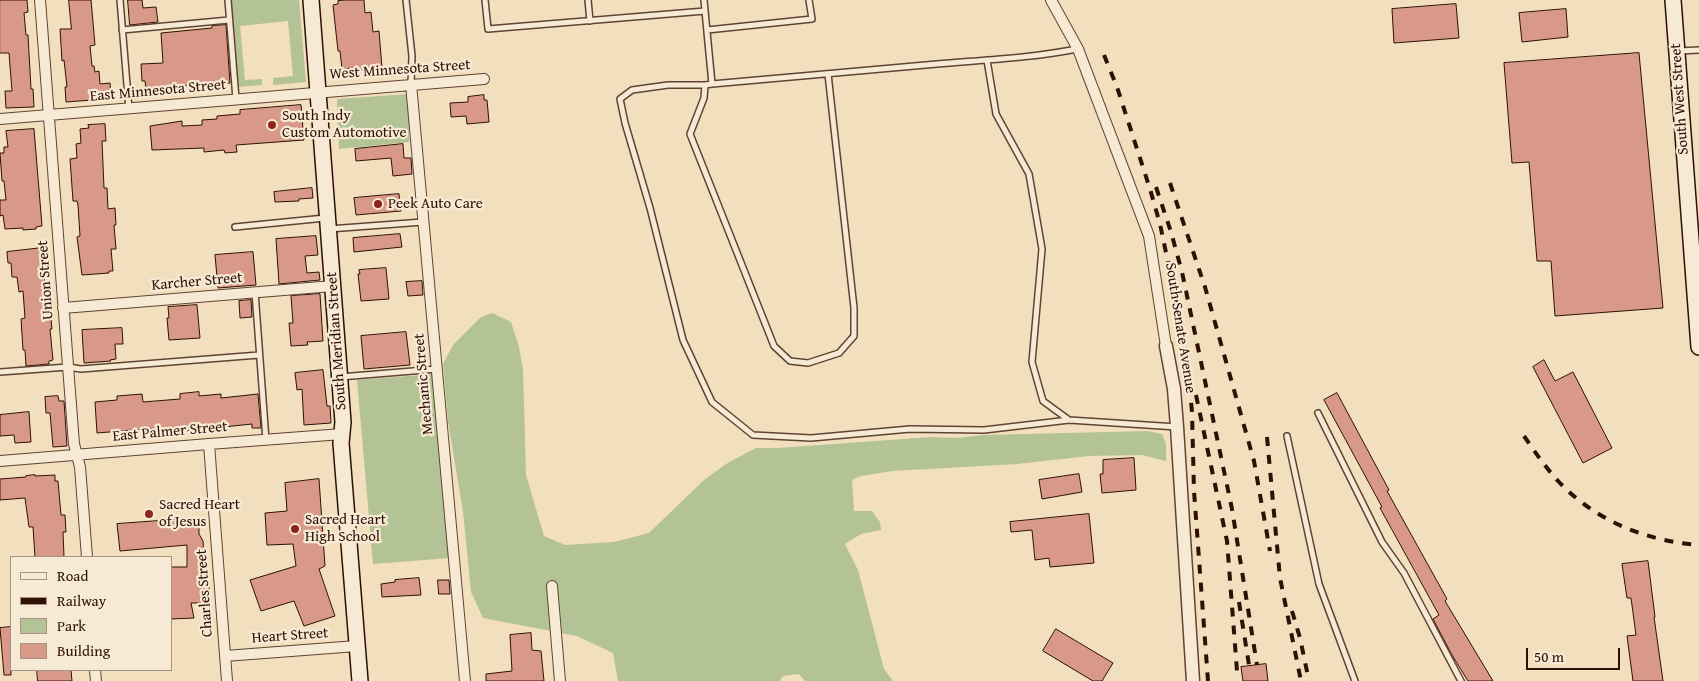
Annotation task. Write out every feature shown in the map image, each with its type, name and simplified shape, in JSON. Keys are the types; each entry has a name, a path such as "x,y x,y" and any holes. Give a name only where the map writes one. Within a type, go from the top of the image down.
{"main road":[{"name":"South Meridian Street","path":"311,0 329,224 343,422 341,443 360,681"},
{"name":"South West Street","path":"1672,0 1696,260 1699,347"}],"street":[{"name":"Union Street","path":"40,0 74,444 80,467 87,556"},
{"name":"South Senate Avenue","path":"1051,0 1078,49 1150,236 1174,389 1193,681"},
{"name":"West Minnesota Street","path":"318,92 484,79"},
{"name":"Mechanic Street","path":"411,84 464,681"},
{"name":"East Minnesota Street","path":"0,119 318,92"},
{"name":"Karcher Street","path":"63,308 333,286"},
{"name":"East Palmer Street","path":"0,461 342,434"},
{"name":"Charles Street","path":"209,444 227,681"},
{"path":"552,586 560,681"},
{"name":"Heart Street","path":"225,656 357,646"}],"lane":[{"path":"120,0 129,109"},
{"path":"228,0 236,99"},
{"path":"406,0 412,56 411,84"},
{"path":"485,0 488,30 705,11"},
{"path":"588,0 590,21"},
{"path":"704,0 712,84"},
{"path":"707,30 812,19 809,0"},
{"path":"122,30 229,20"},
{"path":"1078,49 1042,56 705,85 668,85 632,90 620,99 625,123 650,208 682,340 712,402 753,435 811,438 910,429 984,430 1069,420 1177,427"},
{"path":"1676,51 1699,50"},
{"path":"987,60 996,114 1029,174 1042,249 1032,362 1043,401 1069,420"},
{"path":"705,85 704,98 690,134 774,346 790,361 808,363 839,354 854,336 854,308 828,74"},
{"path":"235,227 424,222"},
{"path":"254,292 266,440"},
{"path":"0,372 68,367 81,369 259,355"},
{"path":"340,377 437,368"},
{"path":"1318,413 1382,542 1404,573 1461,681"},
{"path":"1287,436 1319,584 1355,681"}],"green space":[{"path":"230,0 299,0 306,82 273,85 273,78 293,76 288,21 240,26 245,80 262,79 262,85 238,87"},
{"path":"410,94 409,142 339,149 337,99"},
{"path":"492,313 511,322 519,347 523,369 526,475 544,536 565,545 614,542 649,533 704,480 726,464 756,448 931,437 957,438 983,435 1148,431 1162,434 1166,444 1166,461 1142,455 1089,456 1017,464 892,471 861,476 852,480 854,511 872,511 880,522 881,530 861,534 845,544 858,570 884,669 893,681 805,681 799,674 783,676 780,681 618,681 613,653 577,636 483,618 471,592 463,512 448,421 443,364 453,345 481,317"},
{"path":"434,374 450,558 373,564 357,380"}],"building":[{"path":"0,0 27,0 28,12 24,13 26,35 28,35 34,107 6,108 5,91 12,91 9,53 0,53"},
{"path":"69,0 91,0 95,45 90,46 92,66 94,66 95,72 99,71 100,84 110,83 111,97 66,102 65,87 67,87 64,60 62,61 60,29 71,29"},
{"path":"128,0 142,0 143,8 156,7 158,22 130,25"},
{"path":"364,0 365,13 371,12 373,32 379,31 382,68 342,69 333,5 338,4 338,1"},
{"path":"1456,4 1459,38 1394,43 1392,9"},
{"path":"1566,9 1568,37 1522,42 1519,13"},
{"path":"226,25 230,83 146,89 145,81 142,81 141,64 163,63 161,33"},
{"path":"1639,53 1663,308 1555,316 1551,261 1537,261 1529,162 1512,163 1504,63"},
{"path":"484,95 484,100 487,100 489,122 467,124 466,116 451,117 450,103 468,102 468,97"},
{"path":"301,105 304,140 236,145 237,152 225,153 224,150 204,152 204,148 152,150 150,126 182,121 182,126 202,125 202,120 217,119 217,116 240,114 240,110"},
{"path":"105,124 106,141 102,141 104,188 107,188 108,209 115,208 116,225 114,225 116,249 111,249 113,271 82,275 77,237 80,236 78,205 77,201 73,201 70,159 77,158 76,144 81,143 80,129 89,128 88,125"},
{"path":"34,129 42,226 36,227 36,229 5,229 3,215 0,216 0,200 6,200 4,181 2,181 0,153 4,153 4,147 8,147 6,131"},
{"path":"403,144 404,158 411,158 412,174 393,176 391,158 356,161 355,149"},
{"path":"312,188 313,198 299,199 299,201 275,202 274,192"},
{"name":"Peek Auto Care","path":"399,194 401,211 356,215 354,198"},
{"path":"400,234 402,247 354,252 353,238"},
{"path":"316,236 318,255 305,256 307,273 319,272 320,280 279,284 276,239"},
{"path":"42,248 45,261 43,261 47,316 51,319 52,329 50,329 53,360 49,361 49,364 26,366 21,319 25,318 23,291 19,292 17,277 12,277 11,263 8,263 7,252"},
{"path":"253,252 256,285 218,288 215,255"},
{"path":"386,268 389,299 361,301 359,270"},
{"path":"422,281 423,295 408,296 406,282"},
{"path":"320,294 323,341 307,342 308,345 291,346 289,323 293,323 291,296"},
{"path":"251,300 252,317 240,318 239,301"},
{"path":"197,305 200,338 169,340 168,307"},
{"path":"122,328 123,344 115,344 116,359 84,363 82,330"},
{"path":"406,332 410,365 364,369 361,336"},
{"path":"1544,360 1555,381 1573,372 1612,448 1583,463 1533,367"},
{"path":"323,370 327,406 330,406 331,423 304,425 302,389 297,390 295,373"},
{"path":"199,392 199,396 221,394 221,398 258,394 261,428 252,428 252,424 158,433 158,428 97,433 95,402 117,400 117,396 142,394 143,402 180,399 180,394"},
{"path":"1337,393 1389,490 1387,491 1447,599 1445,601 1493,681 1468,681 1452,655 1433,619 1439,615 1380,508 1382,507 1324,400"},
{"path":"58,396 59,401 64,401 67,446 53,447 50,413 46,413 45,397"},
{"path":"29,412 31,442 15,443 14,435 0,436 0,415"},
{"path":"1134,458 1136,490 1102,493 1100,474 1103,474 1103,460"},
{"path":"1079,474 1082,492 1042,499 1039,480"},
{"path":"55,475 55,481 58,481 61,515 65,515 66,532 63,532 64,556 35,556 33,527 29,527 25,498 0,500 0,479"},
{"path":"319,479 325,566 319,569 335,616 304,626 294,601 261,611 250,580 296,566 293,544 267,545 265,513 287,511 285,483"},
{"path":"1089,514 1094,563 1050,567 1049,558 1035,560 1032,530 1011,532 1010,522"},
{"path":"186,519 187,524 199,523 199,534 203,541 205,574 202,582 209,586 209,596 205,603 191,603 194,618 172,619 172,567 187,567 187,545 120,551 117,524"},
{"path":"1648,561 1663,681 1633,681 1627,636 1636,635 1631,598 1627,598 1622,564"},
{"path":"419,578 421,595 382,597 381,584 395,582 395,580"},
{"path":"438,580 449,580 450,594 439,594"},
{"path":"10,627 11,675 4,675 0,628"},
{"path":"1056,629 1113,663 1102,681 1093,681 1043,651"},
{"path":"531,633 532,650 541,651 544,681 486,681 486,674 512,671 510,635"},
{"path":"1266,664 1268,681 1243,681 1241,667"},
{"path":"37,671 71,671 72,681 38,681"}],"railway":[{"path":"1104,55 1117,87 1160,224 1186,348 1192,412 1194,491 1208,681"},
{"path":"1170,183 1205,287 1254,461 1270,551"},
{"path":"1156,187 1182,272 1232,509 1257,665"},
{"path":"1196,395 1227,541 1237,671"},
{"path":"1524,436 1559,482 1589,508 1623,527 1641,534 1679,543 1699,545"},
{"path":"1267,437 1280,578 1301,681"},
{"path":"1239,602 1249,665"},
{"path":"1292,611 1309,681"}],"place":[{"name":"South Indy Custom Automotive","path":"272,125"},
{"name":"Peek Auto Care","path":"378,204"},
{"name":"Sacred Heart of Jesus","path":"149,514"},
{"name":"Sacred Heart High School","path":"295,529"}]}
